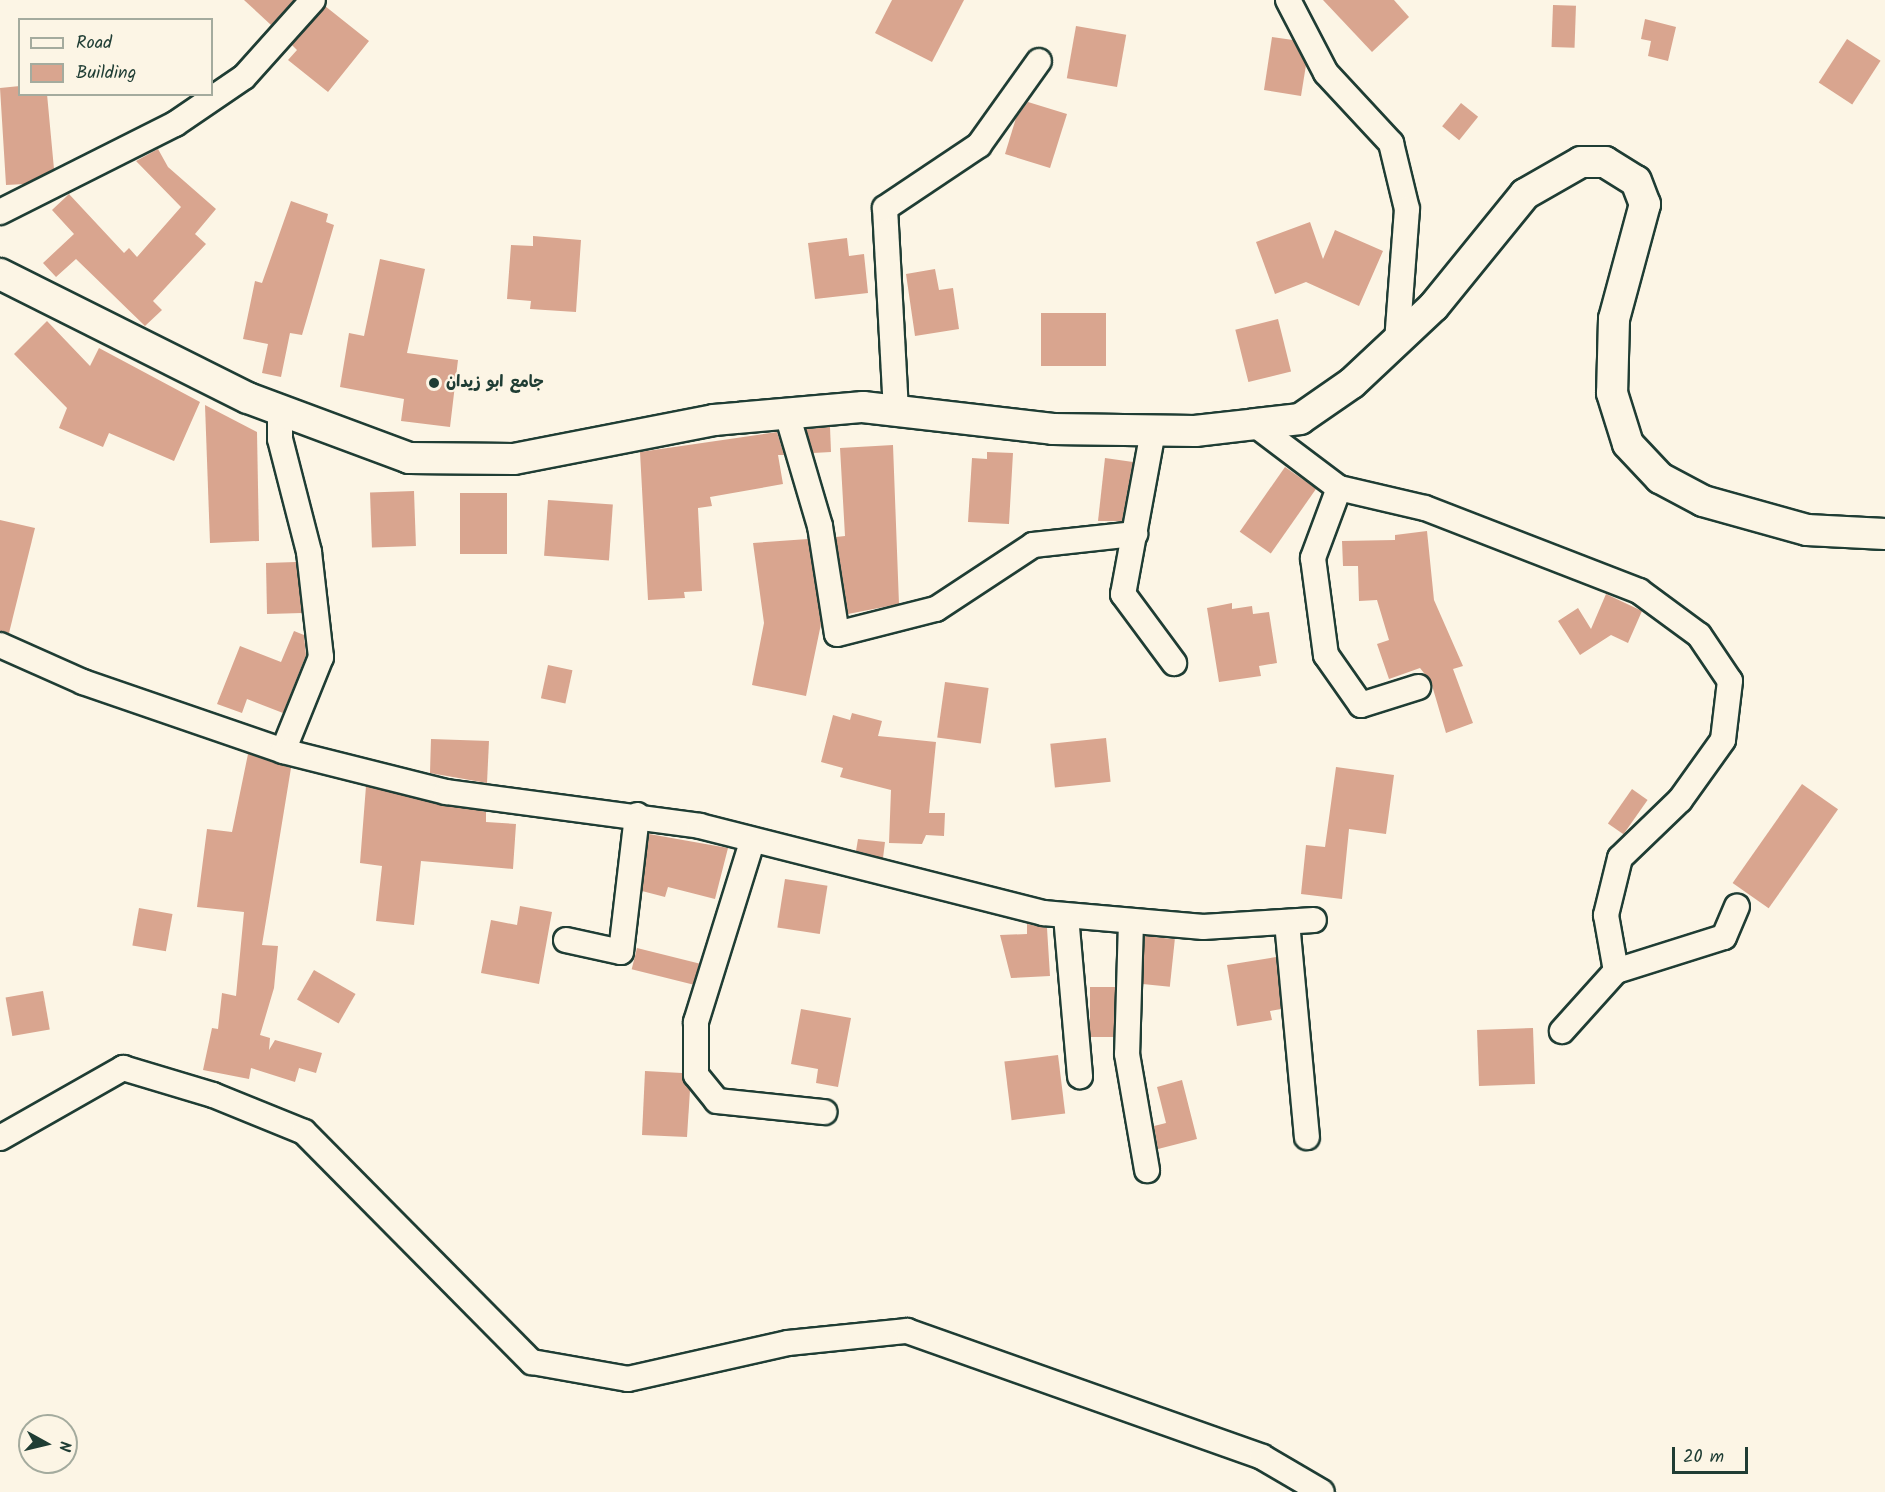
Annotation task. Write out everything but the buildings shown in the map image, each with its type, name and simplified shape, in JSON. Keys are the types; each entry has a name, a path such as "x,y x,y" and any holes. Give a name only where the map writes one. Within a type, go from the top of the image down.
{"street":[{"path":"0,212 175,124 244,77 313,0"},
{"path":"1288,0 1326,73 1391,143 1407,209 1397,341"},
{"path":"896,411 885,208 979,145 1039,61"},
{"path":"0,274 280,410 409,458 514,459 714,420 863,408 1053,429 1154,430 1254,424 1300,419 1352,383 1434,306 1525,194 1581,162 1605,162 1636,182 1645,204 1614,319 1612,393 1628,444 1660,478 1702,501 1807,530 1885,534"},
{"path":"280,410 280,439 309,552 321,657 283,751"},
{"path":"787,414 820,526 837,634 936,609 1033,545 1136,534"},
{"path":"1254,424 1339,488 1425,508 1639,591 1699,635 1730,681 1723,740 1680,800 1620,858 1606,915 1616,971"},
{"path":"1154,430 1123,594 1174,663"},
{"path":"1339,488 1313,558 1326,655 1361,705 1418,687"},
{"path":"0,645 83,682 283,751 446,792 637,815 1066,916 1203,927 1314,920"},
{"path":"566,940 621,952 637,815"},
{"path":"752,842 696,1022 696,1075 717,1101 824,1112"},
{"path":"1562,1031 1616,971 1724,937 1737,907"},
{"path":"1066,916 1080,1076"},
{"path":"1131,922 1127,1054 1147,1170"},
{"path":"1287,922 1307,1137"},
{"path":"0,1138 123,1068 213,1095 304,1132 532,1362 628,1379 788,1343 907,1331 1262,1457 1322,1492"}],"place":[{"name":"جامع ابو زيدان","path":"434,383"}]}
